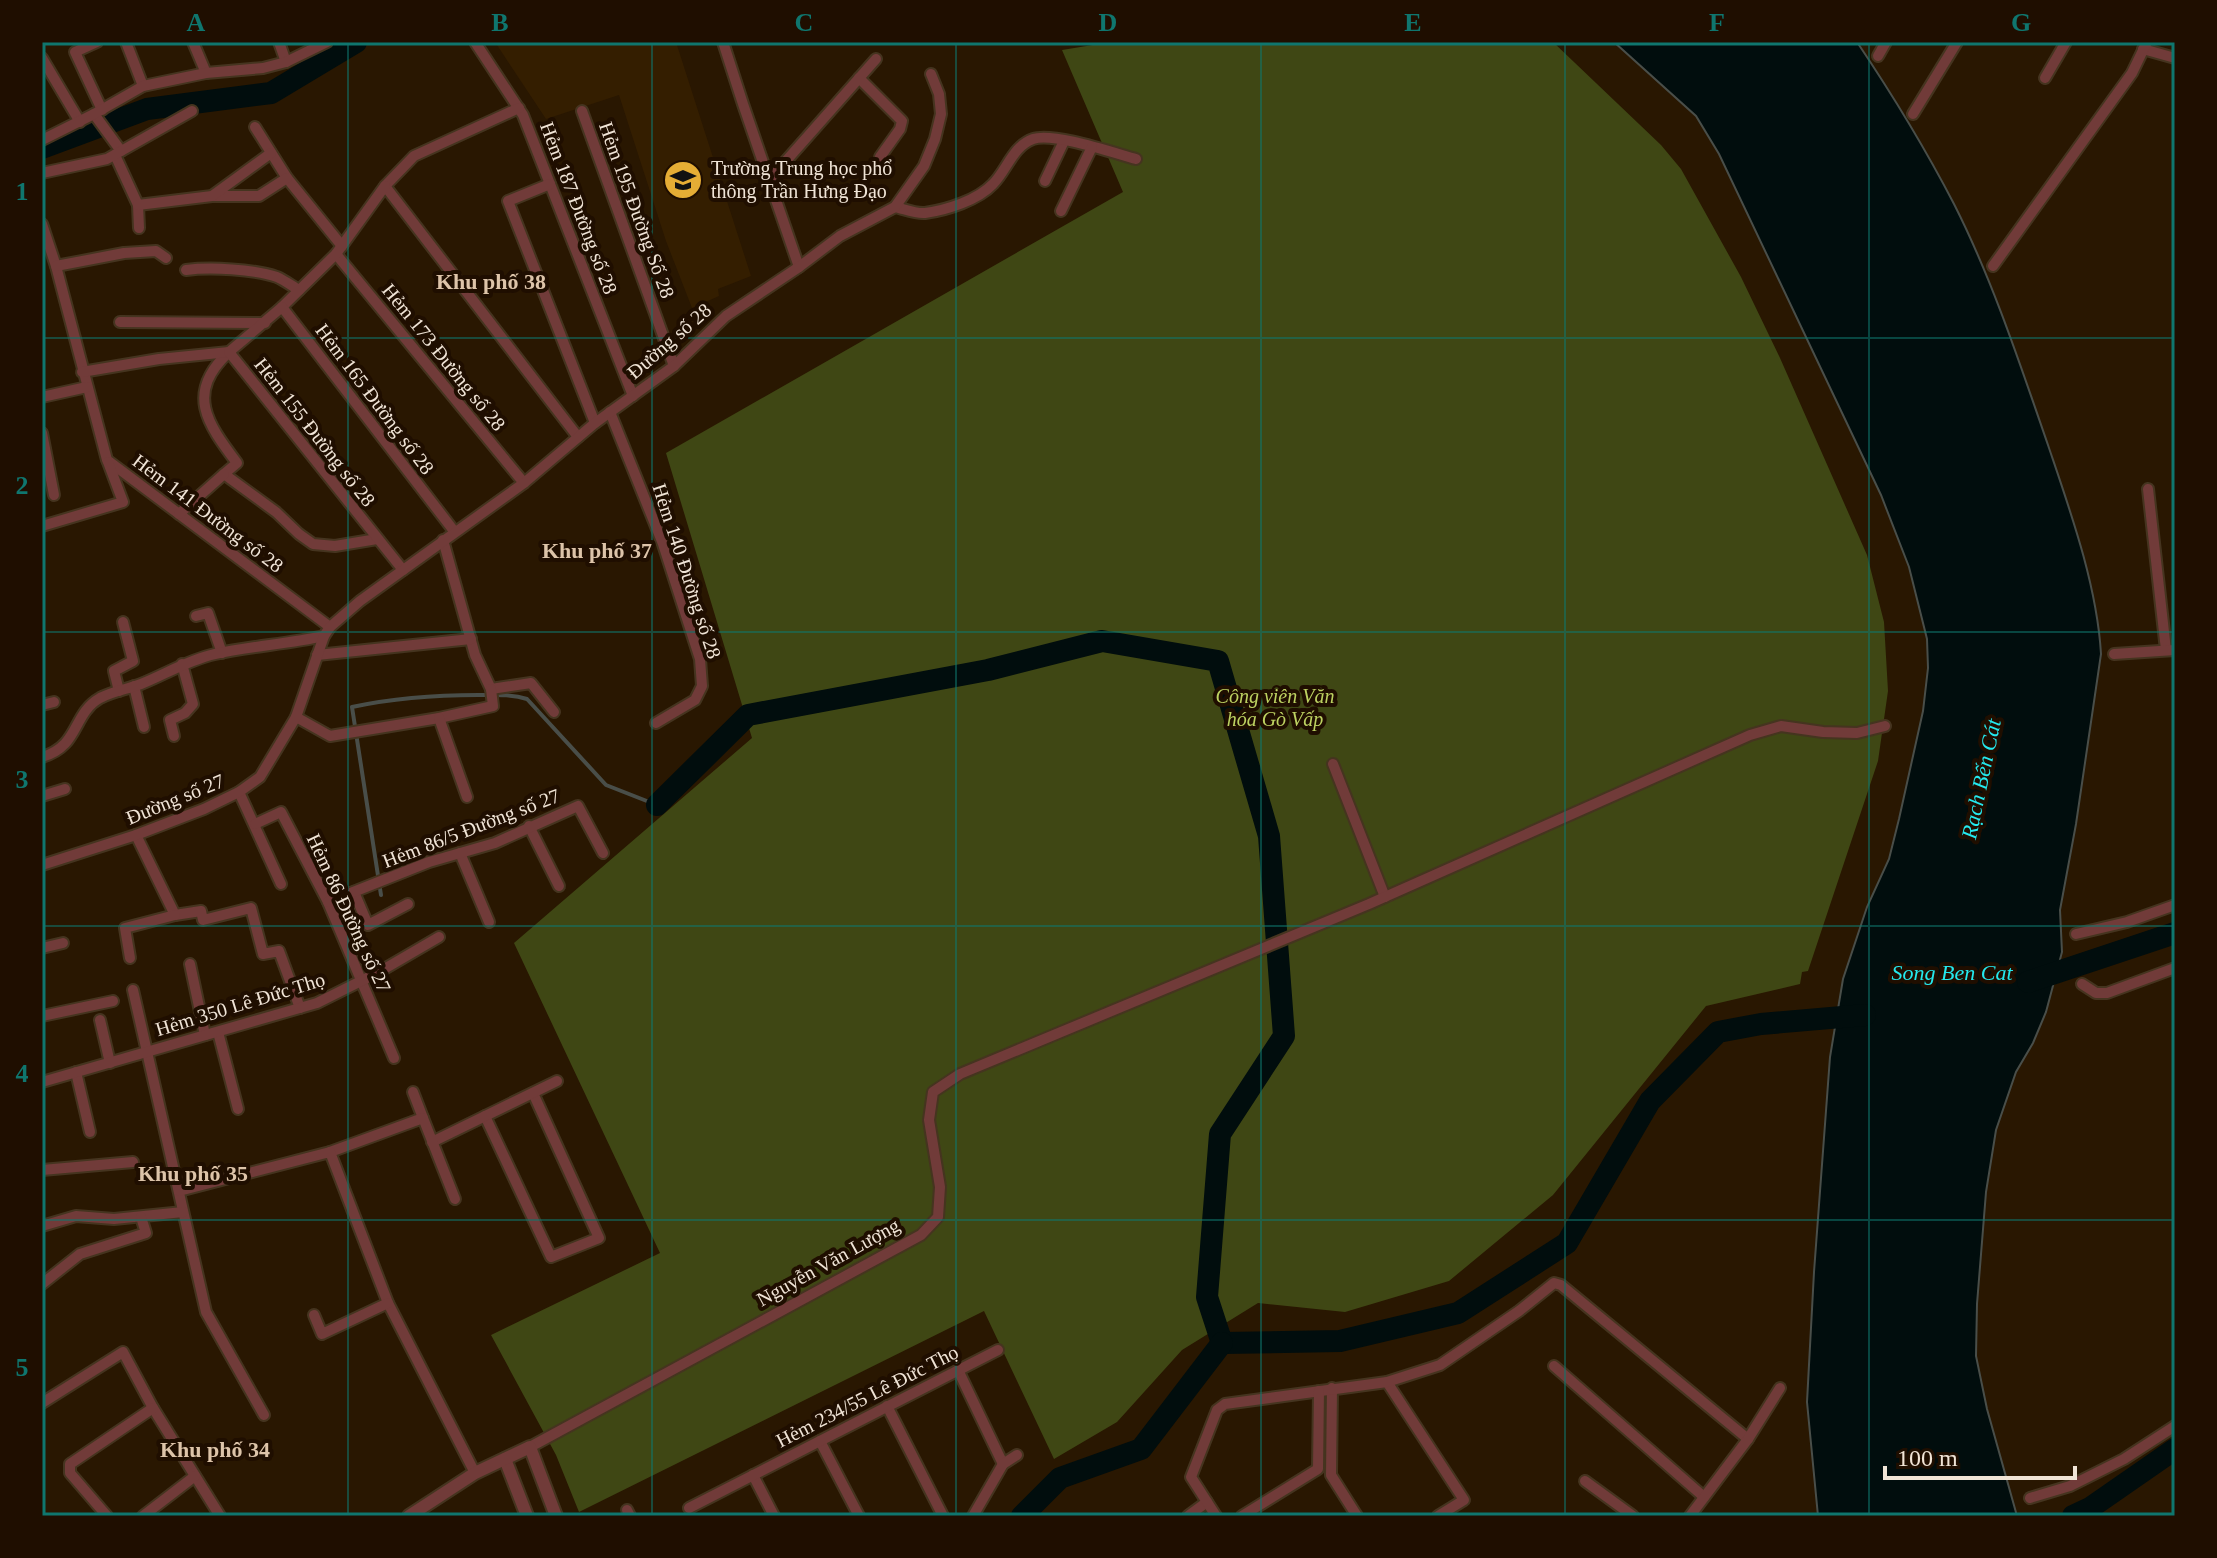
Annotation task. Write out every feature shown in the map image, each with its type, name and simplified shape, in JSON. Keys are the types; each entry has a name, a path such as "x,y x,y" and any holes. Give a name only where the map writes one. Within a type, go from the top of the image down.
{"street":[{"path":"97,42 75,52 98,115 118,153 138,205 139,228"},
{"path":"126,42 143,86"},
{"path":"193,42 206,73"},
{"path":"279,42 286,62"},
{"path":"42,140 98,115 143,86 206,73 263,68 286,62 327,42"},
{"name":"Hẻm 187 Đường số 28","path":"475,42 519,108 633,396"},
{"path":"723,42 799,267"},
{"path":"1878,56 1886,42"},
{"path":"1913,114 1957,42"},
{"path":"2045,78 2066,42"},
{"path":"1993,266 2132,73 2145,46 2175,58"},
{"path":"42,58 80,122"},
{"path":"770,179 876,59"},
{"name":"Đường số 28","path":"327,632 360,601 524,483 595,423 674,366 726,316 840,236 895,207 924,166 935,139 941,114 939,94 931,74"},
{"path":"859,78 902,121 900,129 880,157"},
{"path":"120,322 265,323 339,250 385,186 414,156 519,108"},
{"path":"42,173 107,159 192,111"},
{"name":"Hẻm 195 Đường Số 28","path":"582,111 674,366"},
{"name":"Hẻm 173 Đường số 28","path":"255,127 339,250 524,483"},
{"path":"895,207 923,213 952,207 974,197 992,186 1022,144 1037,137 1136,159"},
{"path":"1045,181 1064,141"},
{"path":"1061,211 1092,147"},
{"path":"212,196 271,153"},
{"path":"138,205 212,196 248,198 259,196 287,178"},
{"path":"550,184 508,201 595,423"},
{"path":"385,186 578,437"},
{"name":"Hẻm 141 Đường số 28","path":"42,224 107,460 327,632"},
{"path":"56,266 140,252 156,251 166,258"},
{"path":"186,270 260,273 278,277 299,290"},
{"name":"Hẻm 165 Đường số 28","path":"282,307 454,531"},
{"name":"Hẻm 155 Đường số 28","path":"265,323 229,352 403,570"},
{"path":"82,372 159,359 229,352"},
{"path":"179,514 237,463 211,429 205,399 205,388 215,365 229,352"},
{"path":"42,397 87,387"},
{"name":"Hẻm 140 Đường số 28","path":"610,412 663,544 700,659 702,686 695,700 656,723"},
{"path":"42,433 54,495"},
{"path":"42,526 123,502 107,460"},
{"path":"224,474 313,544 335,546 377,539"},
{"path":"2114,654 2170,650 2148,489"},
{"path":"296,717 330,736 493,706 491,689 475,655 443,540"},
{"path":"196,616 208,613 222,653"},
{"path":"119,691 114,671 133,661 123,622"},
{"path":"42,757 57,752 68,741 98,699 182,664 262,645 290,644 327,632"},
{"name":"Đường số 27","path":"42,865 204,809 239,792 260,777 296,717 327,632"},
{"path":"317,655 471,639"},
{"path":"174,736 170,720 185,713 193,704 182,664"},
{"path":"491,689 531,683 554,712"},
{"path":"134,686 144,727"},
{"path":"42,705 54,702"},
{"path":"439,718 467,797"},
{"path":"1333,764 1385,897 1750,735 1781,726 1857,733 1885,726"},
{"path":"42,796 65,789"},
{"path":"239,792 281,884"},
{"name":"Hẻm 86/5 Đường số 27","path":"328,902 429,862 495,843 578,806 603,853"},
{"name":"Hẻm 86 Đường số 27","path":"255,824 281,812 328,902 394,1058"},
{"path":"529,826 559,886"},
{"path":"136,835 175,915"},
{"path":"460,853 489,922"},
{"path":"354,892 368,925 408,904"},
{"name":"Nguyễn Văn Lượng","path":"415,1515 475,1473 530,1447 921,1235 938,1217 940,1187 929,1120 933,1092 960,1074 1385,897"},
{"path":"2076,934 2127,922 2175,905"},
{"path":"130,958 125,928 175,915 201,911 203,920 251,908 263,954 279,951 300,1008"},
{"name":"Hẻm 350 Lê Đức Thọ","path":"42,1082 317,1003 439,937"},
{"path":"42,948 63,943"},
{"path":"190,964 205,1035"},
{"path":"2082,984 2093,992 2107,993 2175,968"},
{"path":"133,990 206,1312 264,1415"},
{"path":"42,1016 113,1001"},
{"path":"100,1020 110,1063"},
{"path":"218,1032 238,1109"},
{"path":"76,1072 90,1132"},
{"path":"432,1142 557,1081"},
{"path":"413,1092 455,1199"},
{"path":"485,1116 551,1257 599,1238 533,1093"},
{"path":"179,1191 330,1152 423,1118"},
{"path":"330,1152 388,1303 475,1473"},
{"path":"42,1170 133,1162"},
{"path":"42,1226 76,1216 114,1219 183,1212"},
{"path":"42,1284 80,1254 146,1233 141,1217"},
{"path":"1216,1516 1191,1477 1217,1410 1225,1404 1387,1382 1440,1365 1557,1283 1748,1439"},
{"path":"314,1315 322,1334 388,1303"},
{"name":"Hẻm 234/55 Lê Đức Thọ","path":"689,1508 998,1350"},
{"path":"42,1403 123,1352 153,1408 220,1516"},
{"path":"1554,1366 1704,1497"},
{"path":"958,1370 1003,1464"},
{"path":"1387,1382 1464,1500 1438,1516"},
{"path":"1331,1475 1332,1388"},
{"path":"1690,1516 1748,1439 1780,1388"},
{"path":"1318,1469 1319,1391"},
{"path":"887,1406 943,1516"},
{"path":"107,1516 70,1473 70,1464 153,1408"},
{"path":"2030,1498 2070,1486 2124,1459 2175,1426"},
{"path":"820,1441 859,1516"},
{"path":"530,1447 556,1516"},
{"path":"973,1516 1003,1464 1017,1455"},
{"path":"505,1459 527,1516"},
{"path":"1318,1469 1331,1475 1357,1516"},
{"path":"1242,1516 1318,1469"},
{"path":"753,1475 774,1516"},
{"path":"143,1516 195,1476"},
{"path":"1585,1481 1633,1516"},
{"path":"1188,1516 1207,1502"}],"shaded area":[{"name":"Trường Trung học phổ thông Trần Hưng Đạo","path":"495,42 676,42 751,276 718,289 719,296 692,308 666,241 619,95 546,119"}],"green space":[{"name":"Công viên Văn hóa Gò Vấp","path":"1111,42 1553,42 1661,145 1681,169 1741,277 1780,358 1867,555 1884,622 1888,691 1878,761 1808,971 1802,972 1800,984 1706,1006 1553,1195 1449,1281 1345,1312 1258,1303 1182,1350 1117,1422 1054,1459 984,1311 579,1512 556,1455 491,1335 660,1253 514,943 752,738 666,453 1123,192 1062,50"}],"water":[{"name":"Song Ben Cat","path":"1614,42 1857,42 1920,142 1968,233 2017,356 2082,550 2099,628 2101,654 2060,910 2062,952 2046,1012 2016,1072 1996,1130 1986,1192 1977,1304 1976,1356 1987,1409 2017,1516 1818,1516 1807,1402 1830,1057 1843,979 1867,907 1889,859 1899,819 1923,711 1928,668 1927,639 1909,567 1881,495 1719,154 1696,116"}],"waterway":[{"path":"42,148 147,109 271,93 356,42"},
{"path":"657,805 748,715 988,670 1102,641 1218,661 1269,836 1284,1036 1220,1134 1207,1297 1222,1343 1340,1341 1458,1313 1567,1243 1650,1101 1718,1032 1761,1024 1865,1015"},
{"path":"381,895 352,707 399,699 446,696 503,695 527,699 606,785 657,805"},
{"path":"2028,982 2175,933"},
{"path":"1022,1516 1060,1478 1141,1449 1222,1343"},
{"path":"2073,1516 2090,1508 2175,1449"}],"place":[{"name":"Trường Trung học phổ thông Trần Hưng Đạo","path":"683,180"}],"district":[{"name":"Khu phố 38","path":"491,281"},
{"name":"Khu phố 37","path":"597,550"},
{"name":"Khu phố 35","path":"193,1173"},
{"name":"Khu phố 34","path":"215,1449"}],"water label":[{"name":"Rạch Bến Cát","path":"1981,779"}]}
